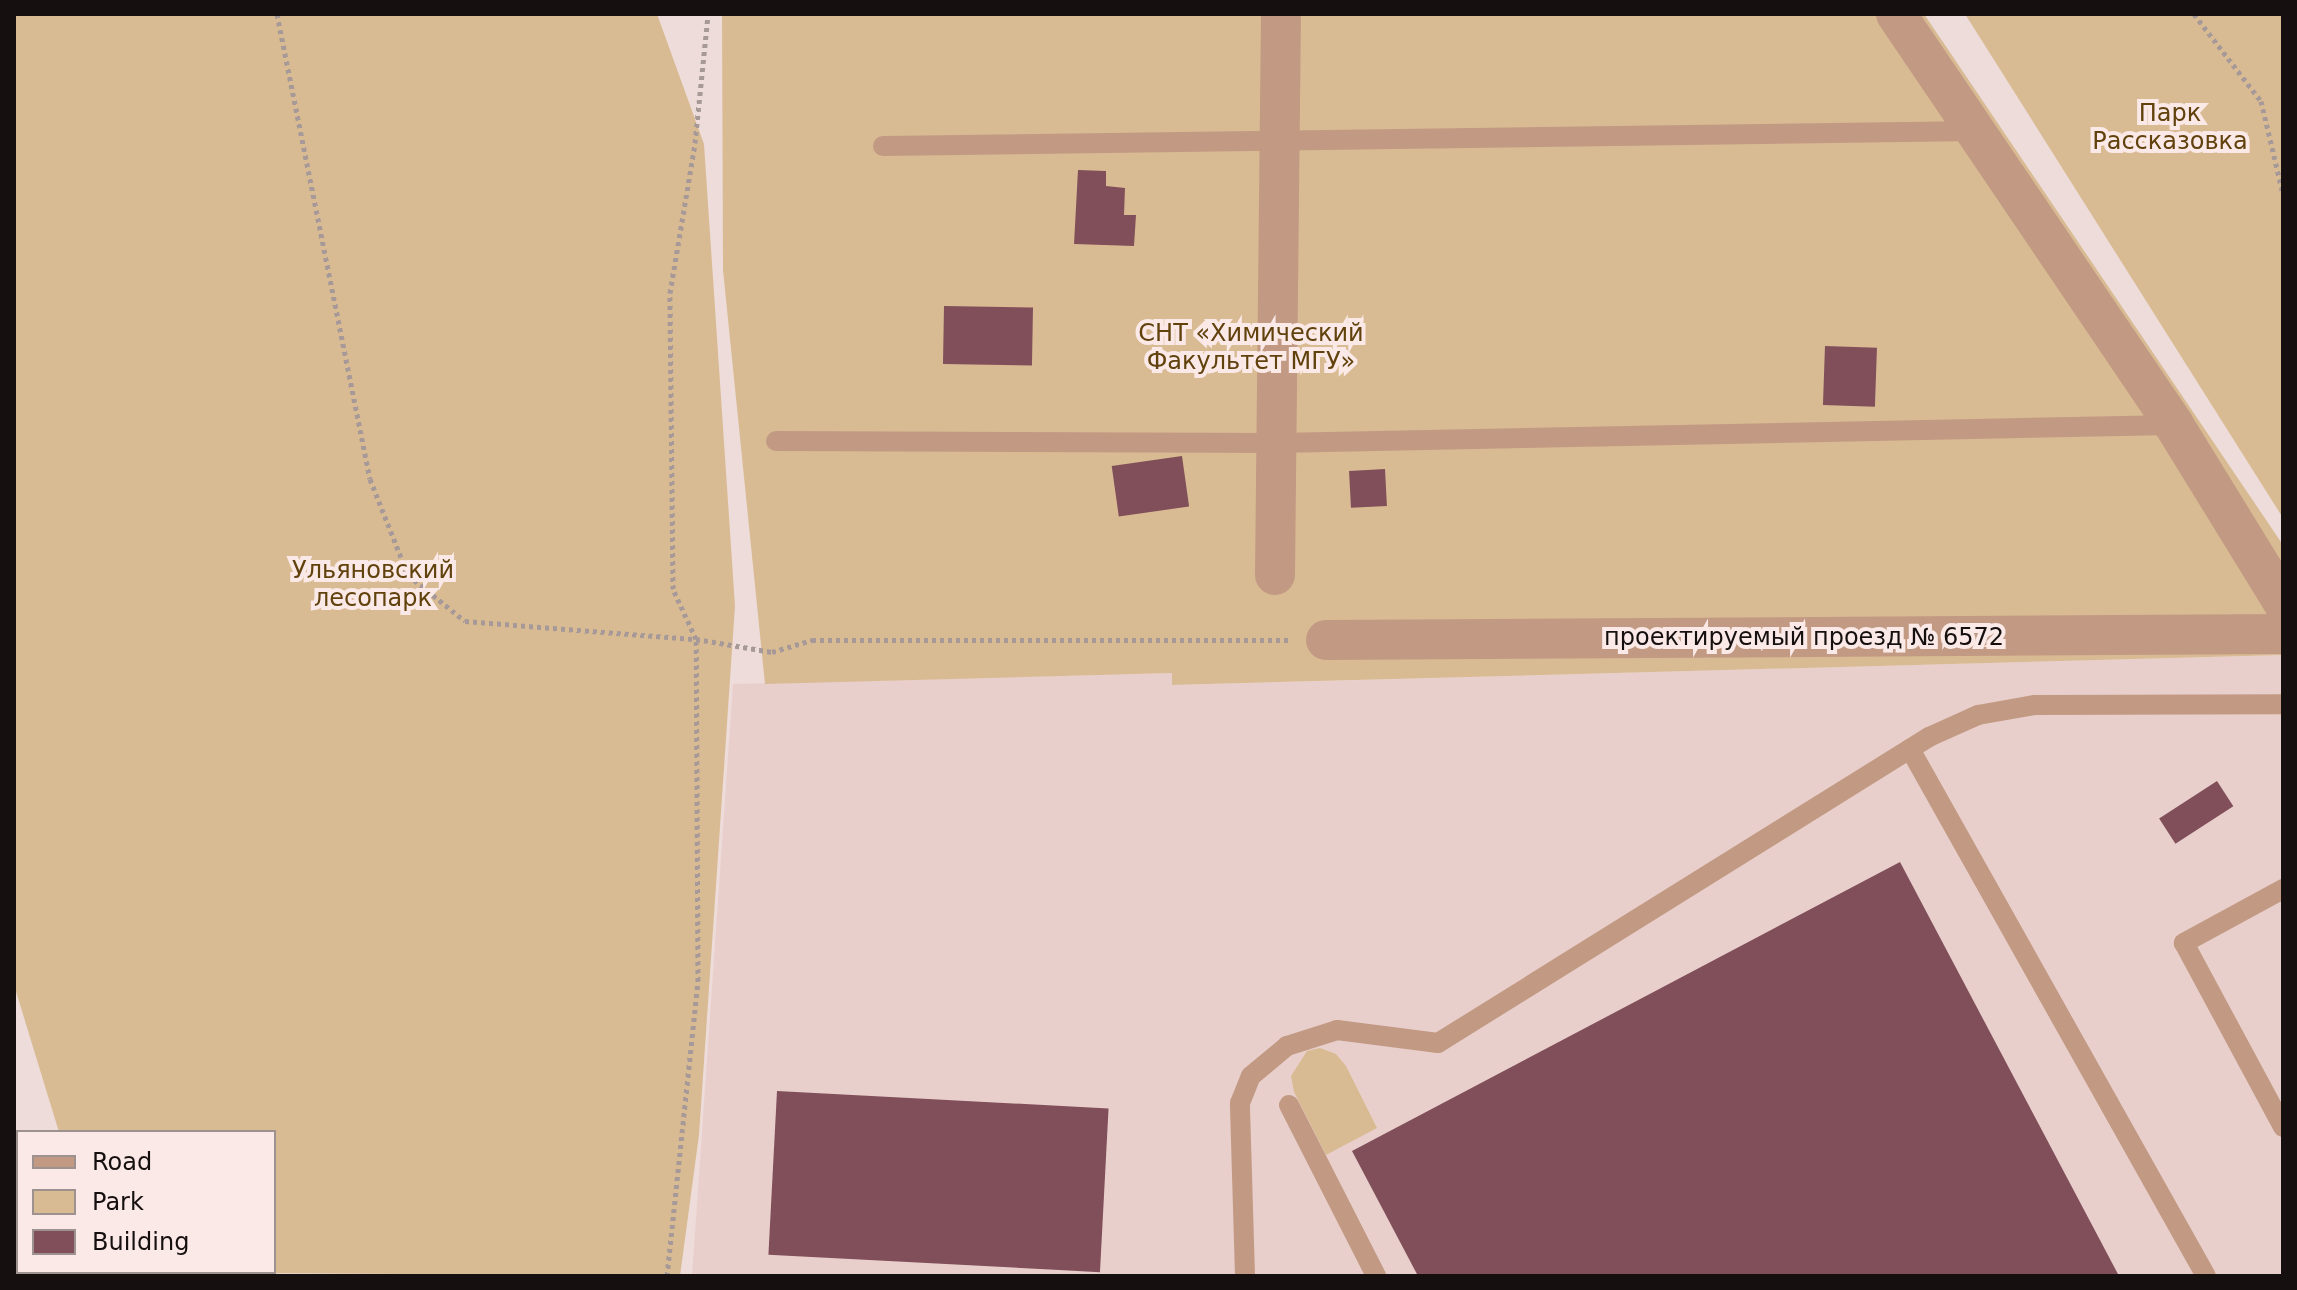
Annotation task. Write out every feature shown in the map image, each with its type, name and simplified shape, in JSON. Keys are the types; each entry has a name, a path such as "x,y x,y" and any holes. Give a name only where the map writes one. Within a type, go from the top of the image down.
{"street":[{"path":"1275,575 1281,14"},
{"path":"1896,14 2174,425 2283,602"},
{"name":"проектируемый проезд № 6572","path":"1326,640 2283,634"}],"lane":[{"path":"883,146 1977,131"},
{"path":"776,441 1277,443 2174,425"},
{"path":"1245,1276 1240,1103 1265,1059 1305,1038 1337,1030 1438,1043 1910,749 1978,715 2002,709 2283,704"},
{"path":"1910,749 2206,1276"},
{"path":"2283,889 2184,943 2283,1127"},
{"path":"1289,1105 1376,1276"}],"path":[{"path":"277,14 370,479 408,575 465,621 696,639 772,652 812,640 1326,640"},
{"path":"667,1276 698,981 696,639 673,589 670,293 695,143 708,14"},
{"path":"2194,14 2261,101 2283,194"}],"shaded area":[{"path":"2283,655 2283,1276 692,1276 733,684 1172,673 1173,685"}],"green space":[{"name":"Ульяновский лесопарк","path":"14,14 657,14 704,144 735,606 699,1135 680,1276 276,1273 276,1130 58,1130 14,985"},
{"name":"СНТ «Химический Факультет МГУ»","path":"722,14 1924,14 2283,545 2283,655 1172,685 1172,673 765,684 723,270"},
{"name":"Парк Рассказовка","path":"1965,14 2283,14 2283,518"},
{"path":"1320,1048 1336,1054 1346,1066 1377,1128 1326,1155 1294,1092 1291,1076 1307,1051"}],"building":[{"path":"1078,170 1106,171 1106,186 1125,188 1124,215 1136,215 1134,246 1074,244"},
{"path":"944,306 1033,308 1032,366 943,364"},
{"path":"1825,346 1877,348 1875,407 1823,405"},
{"path":"1182,456 1189,507 1119,516 1112,466"},
{"path":"1385,469 1387,506 1351,508 1349,471"},
{"path":"2217,781 2233,806 2175,844 2159,819"},
{"path":"1900,862 2119,1276 1418,1276 1352,1151"},
{"path":"777,1091 1109,1108 1100,1272 768,1255"}]}
